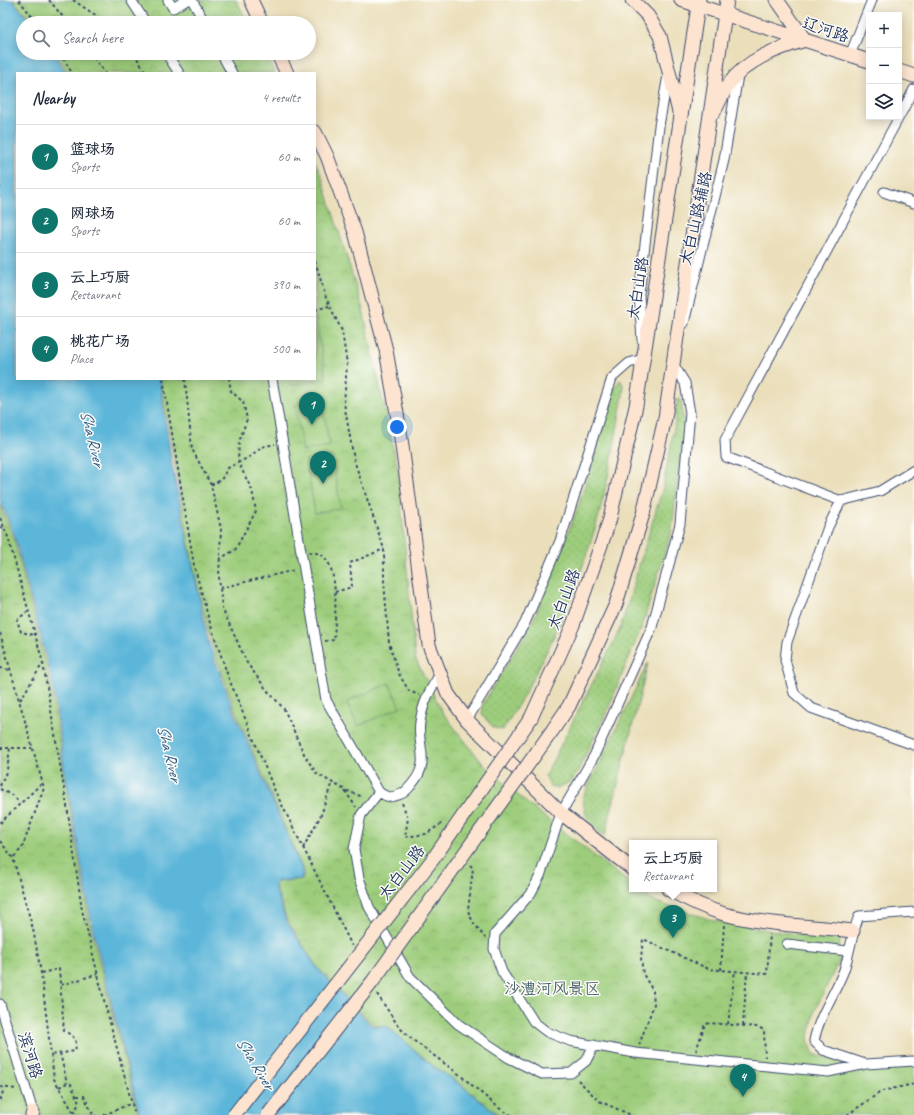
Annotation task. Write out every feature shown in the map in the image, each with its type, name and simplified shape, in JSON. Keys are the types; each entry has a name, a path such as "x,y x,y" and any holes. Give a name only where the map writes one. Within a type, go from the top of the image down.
{"main road":[{"path":"251,0 259,16"},
{"path":"632,0 648,16 660,36 681,120"},
{"name":"辽河路","path":"681,0 698,3 725,15 866,60"},
{"path":"268,1115 373,981 552,732 569,706 616,604 643,514 665,418 727,0"},
{"path":"709,121 729,85 750,62 779,48 805,40 777,0"},
{"name":"太白山路","path":"234,1115 433,859 531,718 573,625 610,522 636,406 698,3"},
{"path":"280,60 286,72"},
{"path":"902,72 914,76"},
{"path":"316,134 327,156 355,232 386,350 400,431 429,645 448,694 467,720 561,813 629,867"},
{"path":"674,892 696,904 725,914 771,922 853,931"}],"street":[{"path":"131,0 141,16"},
{"path":"168,0 173,8 187,0"},
{"path":"192,0 201,16"},
{"path":"850,55 872,0"},
{"path":"171,60 178,72"},
{"path":"225,60 231,72"},
{"path":"467,720 525,624 560,541 612,378 630,363 643,359 639,295 659,126 669,68"},
{"name":"太白山路辅路","path":"672,364 694,289 722,167 738,75"},
{"path":"902,111 914,89"},
{"path":"897,120 726,440 726,457 841,501 880,490 914,470"},
{"path":"884,192 914,203"},
{"path":"672,364 685,383 690,413 680,524 652,627 594,756 561,813 540,876 531,893 496,934 494,949 502,972 534,1022 547,1032 570,1041 635,1053 828,1072 866,1064 914,1061"},
{"path":"272,380 284,442 326,700 378,792 386,797 405,792 418,777 423,761 419,724 425,698 440,674"},
{"path":"841,501 828,527 786,642 785,660 794,693 810,708 914,745"},
{"path":"378,792 361,815 354,850 359,878 370,907 410,977 458,1024 509,1058 542,1074 571,1073 586,1061 594,1045"},
{"path":"866,1064 823,1050 814,1041 816,1030 844,970 858,916 914,912"},
{"path":"787,944 848,951"},
{"name":"滨河路","path":"0,1004 33,1114"}],"path":[{"path":"19,0 32,16"},
{"path":"49,0 62,16"},
{"path":"73,0 97,16"},
{"path":"64,60 71,72"},
{"path":"95,60 104,72"},
{"path":"138,60 145,72"},
{"path":"316,264 330,306 342,331 347,364 344,403 354,460 384,549 384,582 389,643 399,674 409,691 425,698"},
{"path":"316,310 330,306"},
{"path":"163,380 194,565 209,620 229,679 274,790 354,950"},
{"path":"185,380 192,450 211,485 221,529 219,559 222,608 247,662 266,689 284,709 305,756 318,774 345,790 371,801"},
{"path":"219,559 235,550 256,511 252,490 238,462 239,442 247,419 243,402 231,391 229,380"},
{"path":"211,485 221,480 228,468 251,456 261,447 284,442"},
{"path":"0,518 43,663 68,806 82,910 135,1115"},
{"path":"0,527 4,528"},
{"path":"335,592 352,587 350,563 384,549"},
{"path":"302,552 319,553 326,559 330,567 335,592 334,640 316,642"},
{"path":"220,588 305,568"},
{"path":"28,611 17,620 20,632 35,634"},
{"path":"0,633 44,788 22,848 13,858"},
{"path":"19,702 43,663"},
{"path":"0,668 10,670"},
{"path":"0,748 32,748"},
{"path":"10,748 7,770 0,788 14,797 20,804"},
{"path":"303,848 321,815 332,782"},
{"path":"0,823 42,783"},
{"path":"345,790 361,815"},
{"path":"398,795 408,818 405,837 426,834"},
{"path":"0,841 13,858 33,928 41,973 54,1079 74,1114"},
{"path":"462,857 473,868 468,911 473,922 494,949"},
{"path":"721,970 725,914"},
{"path":"635,1053 654,1004 653,991 643,974 641,958 643,939 709,969 767,974 771,922"},
{"path":"41,973 59,970 64,1030 75,1037 77,1043 75,1050 50,1056"},
{"path":"728,1024 735,971"},
{"path":"743,1026 747,972"},
{"path":"61,985 98,974"},
{"path":"375,990 399,1027 409,1037 460,1075 499,1108 511,1115"},
{"path":"694,1060 705,1024 728,1024 758,1027 764,1030 765,1067"},
{"path":"60,1053 67,1083 71,1084 79,1103 74,1114"},
{"path":"571,1073 599,1101 631,1115"},
{"path":"59,1087 67,1083"},
{"path":"847,1115 882,1091 914,1084"},
{"path":"0,1088 26,1090"},
{"path":"0,1100 4,1089"},
{"path":"76,1096 84,1096 92,1113 96,1115"},
{"path":"104,1115 132,1103"}],"green space":[{"path":"13,0 236,0 244,16 27,16"},
{"path":"60,60 268,60 274,72 67,72"},
{"name":"沙澧河风景区","path":"316,164 322,177 363,310 398,471 415,658 443,713 483,764 528,804 629,883 629,892 641,892 653,901 712,920 779,932 840,938 839,961 815,1010 808,1040 814,1054 849,1064 914,1064 914,1115 499,1115 458,1082 435,1067 387,1026 373,1025 317,967 287,920 275,886 277,882 303,879 303,870 234,707 210,639 192,561 160,380 316,380"},
{"path":"316,321 326,378 316,380"},
{"path":"290,380 316,380 291,385"},
{"path":"620,380 624,386 623,395 610,468 604,497 592,540 582,568 547,652 533,678 503,730 494,728 482,715 483,704 533,621 578,507 614,389"},
{"path":"677,399 681,400 684,424 672,530 642,626 606,714 576,774 571,781 557,789 550,786 545,776 620,629 663,487 675,423"},
{"path":"321,400 330,446 303,451 295,405"},
{"path":"332,456 341,508 315,513 306,460"},
{"path":"0,505 14,539 51,685 63,768 91,930 139,1115 0,1115"},
{"path":"648,663 605,836 588,820 583,797"},
{"path":"389,683 400,707 358,726 347,702"}],"water":[{"name":"Sha River","path":"0,0 12,0 25,16 16,16 16,60 58,60 65,72 16,72 16,380 159,380 172,465 208,641 233,709 302,870 302,879 277,881 274,886 286,921 317,968 372,1026 387,1027 435,1068 458,1083 498,1115 140,1115 93,930 64,766 53,684 15,537 0,500"}],"place":[{"name":"篮球场","path":"312,425"},
{"name":"网球场","path":"323,484"},
{"name":"云上巧厨","path":"673,938"},
{"name":"桃花广场","path":"743,1097"}]}
